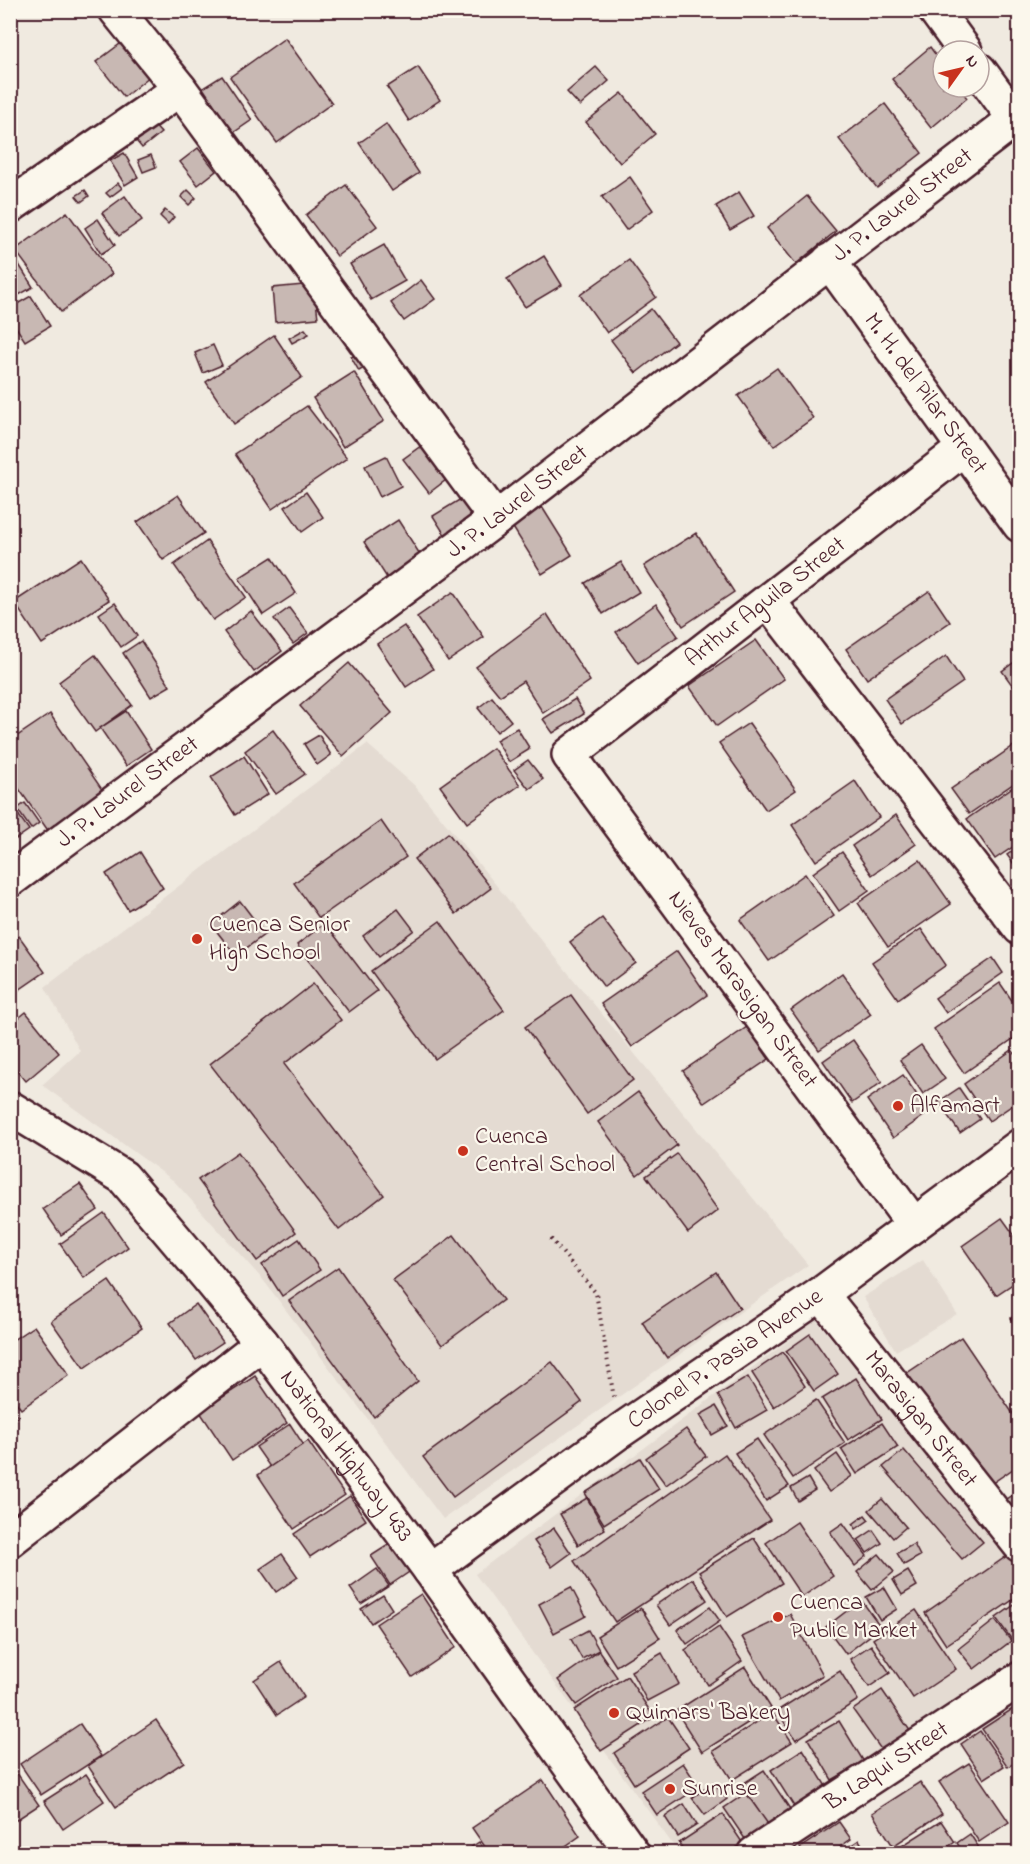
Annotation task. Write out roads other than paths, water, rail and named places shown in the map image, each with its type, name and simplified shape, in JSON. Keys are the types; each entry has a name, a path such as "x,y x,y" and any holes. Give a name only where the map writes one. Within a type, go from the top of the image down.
{"street":[{"path":"116,10 180,89 496,519"},
{"path":"935,10 956,39"},
{"path":"991,85 1017,117"},
{"path":"10,206 180,89"},
{"name":"J. P. Laurel Street","path":"10,880 496,519 1017,117"},
{"name":"M. H. del Pilar Street","path":"829,261 1020,525"},
{"name":"Arthur Aguila Street","path":"569,755 769,602 963,449"},
{"path":"769,602 1020,928"},
{"name":"Nieves Marasigan Street","path":"569,755 914,1225"},
{"name":"National Highway 433","path":"10,1108 123,1177 262,1343 430,1570 633,1854"},
{"name":"Colonel P. Pasia Avenue","path":"430,1570 620,1431 821,1293 1020,1146"},
{"name":"Marasigan Street","path":"821,1293 1020,1545"},
{"path":"10,1540 262,1343"},
{"name":"B. Laqui Street","path":"754,1854 1020,1679"}],"place":[{"name":"Cuenca Senior High School","path":"197,939"},
{"name":"Alfamart","path":"898,1106"},
{"name":"Cuenca Central School","path":"463,1151"},
{"name":"Cuenca Public Market","path":"778,1617"},
{"name":"Quimars' Bakery","path":"614,1713"},
{"name":"Sunrise","path":"670,1789"}]}
